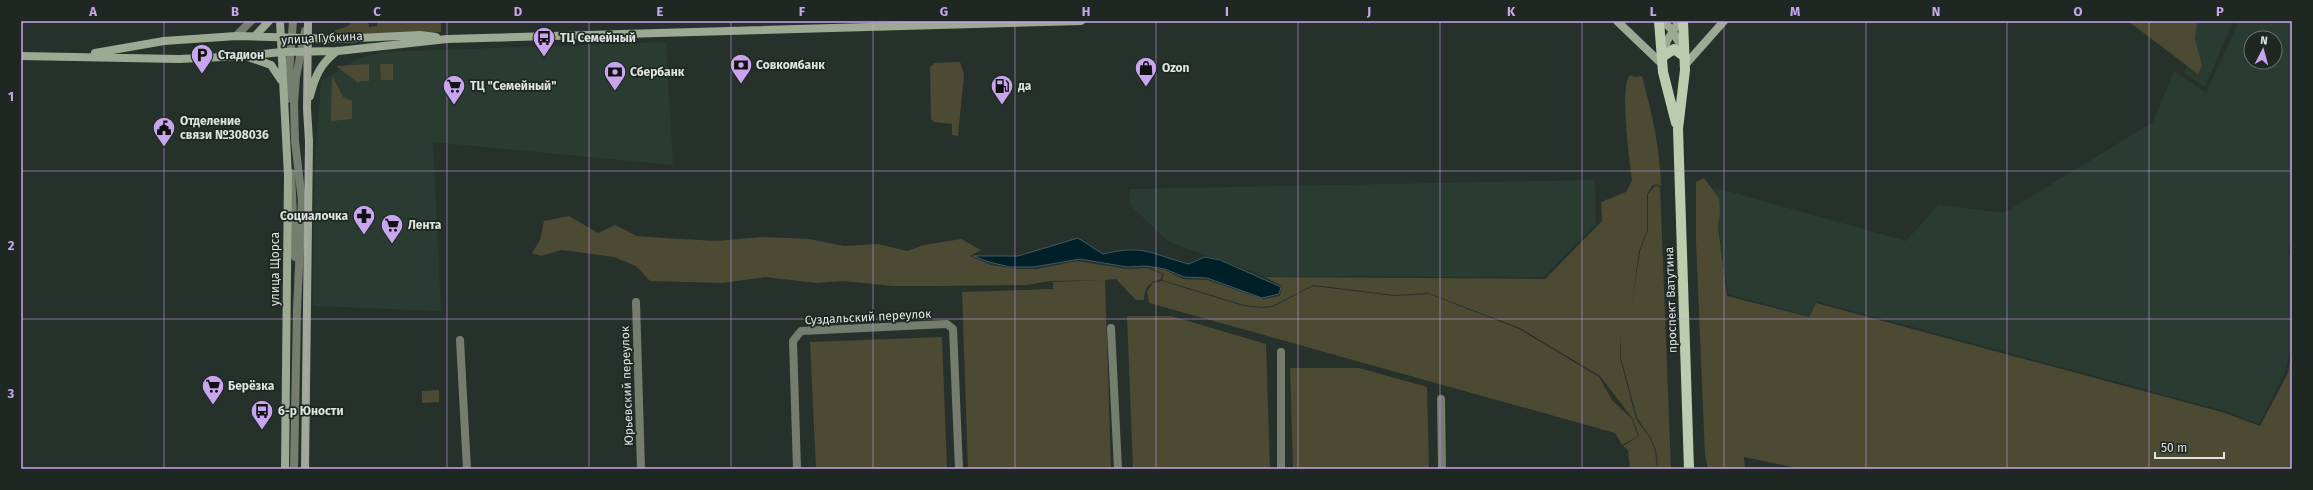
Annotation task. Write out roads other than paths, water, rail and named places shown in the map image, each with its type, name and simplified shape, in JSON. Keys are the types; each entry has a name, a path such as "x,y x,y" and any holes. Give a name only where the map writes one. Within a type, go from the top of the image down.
{"main road":[{"path":"255,36 269,21"},
{"name":"улица Щорса","path":"280,21 280,36 285,52 282,83 288,176 285,469"},
{"path":"305,469 309,141 304,51 307,21"},
{"name":"улица Губкина","path":"21,56 179,58 245,56 285,52 338,51 447,39 674,32 794,31 924,23 1081,21"},
{"path":"1617,21 1662,60"},
{"name":"проспект Ватутина","path":"1659,21 1662,60 1678,129"},
{"path":"1664,21 1682,45 1685,61"},
{"path":"1662,60 1672,30 1678,21"},
{"name":"проспект Ватутина","path":"1683,21 1685,61 1678,129 1689,469"},
{"path":"1685,61 1724,21"},
{"name":"улица Губкина","path":"78,56 164,41 236,36 280,36 337,40 420,35 447,39"},
{"path":"1662,60 1674,48 1685,61"},
{"path":"307,109 319,69 326,59 338,51"},
{"path":"245,56 271,65 282,83"},
{"path":"1670,98 1682,98"}],"street":[{"path":"236,36 251,21"},
{"path":"293,21 292,37 285,52 297,310"},
{"path":"297,310 302,201 295,141 294,103 304,51"},
{"name":"Юрьевский переулок","path":"636,302 641,469"},
{"name":"улица Щорса","path":"294,469 297,310"},
{"name":"Суздальский переулок","path":"797,469 793,341 801,331 947,324 954,329 959,469"},
{"path":"1111,328 1118,469"},
{"path":"460,340 466,469"},
{"path":"1281,352 1281,469"},
{"path":"1441,400 1442,469"}],"water":[{"path":"1078,238 1103,254 1117,251 1138,250 1189,264 1205,257 1220,260 1281,287 1279,294 1262,298 1207,278 1184,277 1165,269 1146,266 1127,267 1080,259 1034,267 1010,267 973,256 1018,256"}],"place":[{"name":"ТЦ Семейный","path":"544,58"},
{"name":"Стадион","path":"202,74"},
{"name":"Совкомбанк","path":"741,84"},
{"name":"Ozon","path":"1146,88"},
{"name":"Сбербанк","path":"615,92"},
{"name":"ТЦ \"Семейный\"","path":"454,106"},
{"name":"да","path":"1002,106"},
{"name":"Отделение связи №308036","path":"164,148"},
{"name":"Социалочка","path":"364,236"},
{"name":"Лента","path":"392,244"},
{"name":"Берёзка","path":"213,406"},
{"name":"б-р Юности","path":"262,430"}]}
